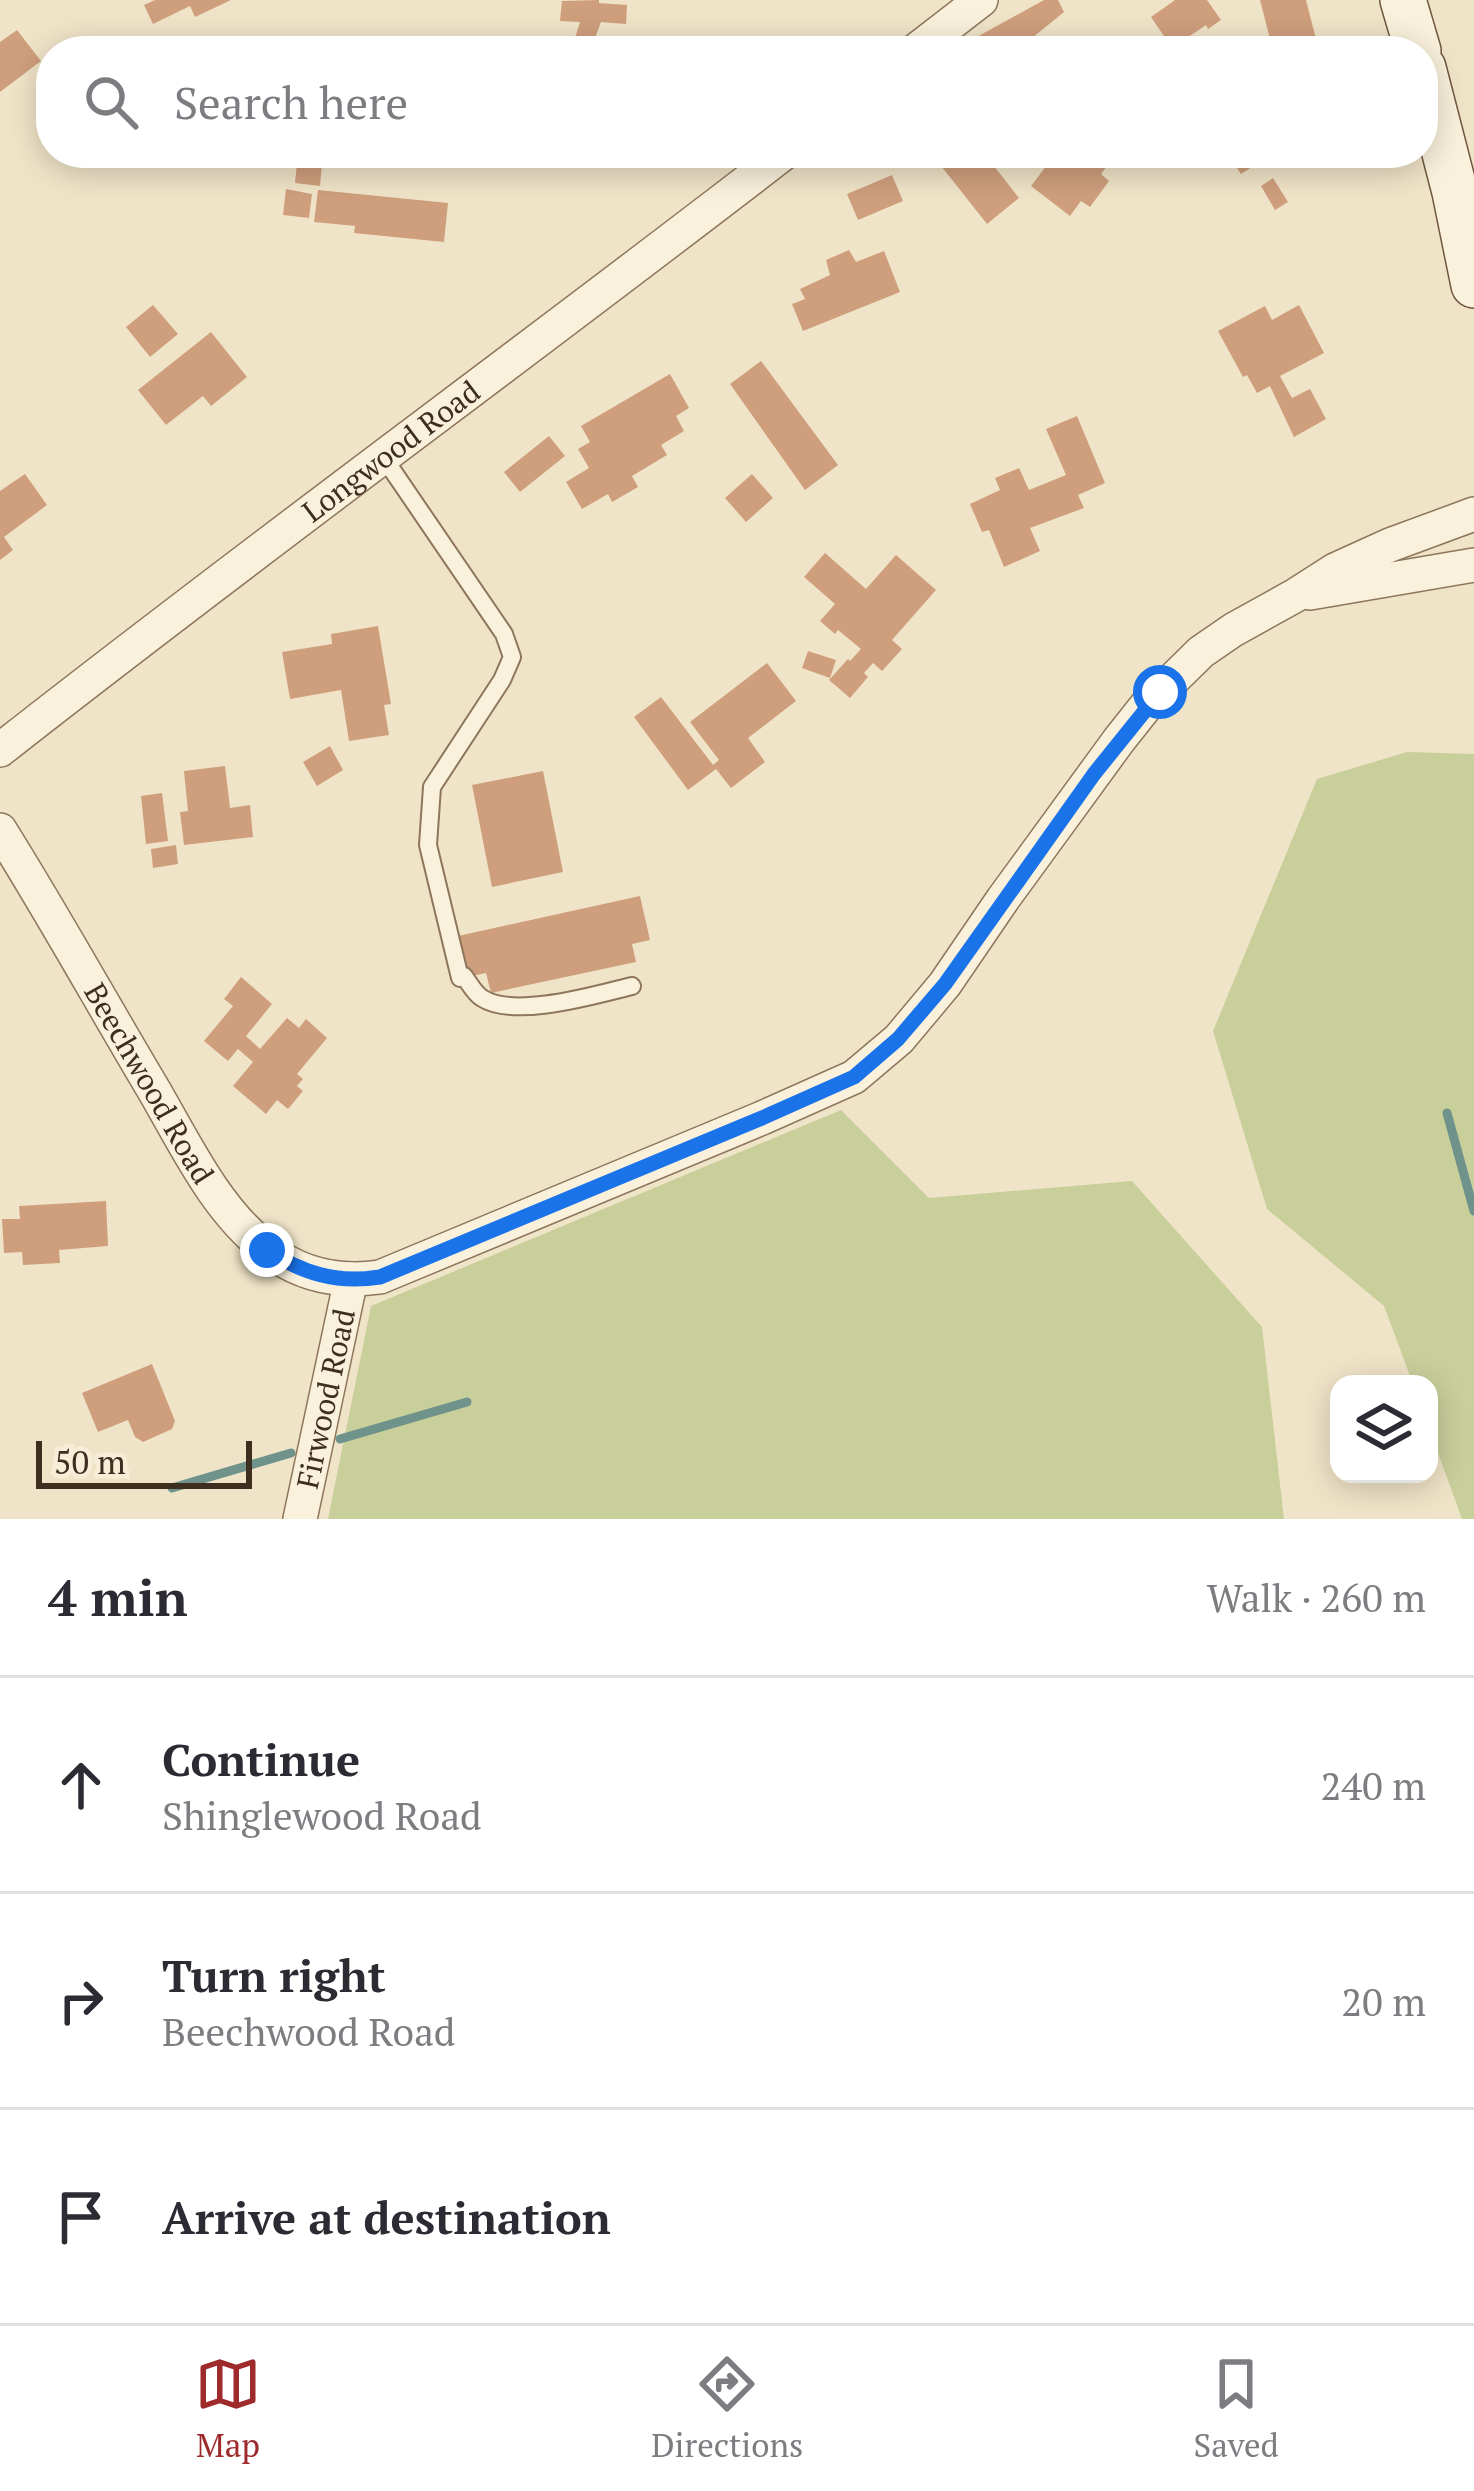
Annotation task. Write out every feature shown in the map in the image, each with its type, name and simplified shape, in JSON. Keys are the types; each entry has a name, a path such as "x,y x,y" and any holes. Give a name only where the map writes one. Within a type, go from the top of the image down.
{"street":[{"path":"935,36 981,0"},
{"path":"1403,0 1414,36"},
{"path":"1438,126 1474,285"},
{"name":"Longwood Road","path":"0,750 764,168"},
{"path":"351,1280 389,1274 854,1077 898,1039 945,984 1146,706 1215,641 1335,570 1474,514"},
{"path":"1296,595 1474,566"},
{"name":"Beechwood Road","path":"0,830 196,1162 246,1232 288,1264 318,1276 351,1280"},
{"name":"Firwood Road","path":"300,1519 351,1280"}],"lane":[{"path":"384,458 504,634 512,657 432,788 428,845 460,978 464,976 478,997 502,1007 564,1003 632,986"}],"green space":[{"path":"1407,752 1474,754 1474,1519 1462,1519 1438,1453 1438,1375 1410,1375 1384,1306 1267,1209 1213,1031 1317,779"},
{"path":"841,1110 929,1198 1132,1181 1262,1327 1284,1519 328,1519 371,1306"}],"building":[{"path":"155,0 231,0 195,17 190,6 153,24 144,5"},
{"path":"1044,0 1058,0 1064,12 1034,36 979,36"},
{"path":"1175,0 1207,0 1221,20 1190,36 1164,36 1151,17"},
{"path":"1260,0 1306,0 1315,36 1269,36"},
{"path":"562,1 627,5 626,24 601,22 596,36 576,36 580,22 560,21"},
{"path":"17,30 36,55 36,65 0,92 0,42"},
{"path":"296,168 322,168 320,186 295,183"},
{"path":"943,168 996,168 1019,198 987,224"},
{"path":"1045,168 1106,168 1101,174 1109,181 1090,207 1081,201 1070,216 1031,186"},
{"path":"892,175 903,201 858,220 847,194"},
{"path":"1273,178 1288,202 1275,210 1261,186"},
{"path":"286,189 312,194 309,218 283,215"},
{"path":"318,190 448,203 444,242 354,233 355,226 314,222"},
{"path":"849,250 856,262 884,251 900,292 803,331 792,304 805,299 800,289 830,275 826,260"},
{"path":"153,305 178,334 150,357 126,327"},
{"path":"1299,305 1324,353 1280,376 1292,398 1310,389 1326,419 1294,437 1270,386 1257,393 1218,331 1265,306 1272,320"},
{"path":"211,332 247,377 211,406 203,396 166,425 138,390"},
{"path":"761,361 838,465 805,490 730,384"},
{"path":"670,374 689,408 676,416 684,431 661,445 667,455 632,476 638,487 612,502 608,494 582,509 566,482 589,468 578,449 590,442 581,426"},
{"path":"1077,416 1105,483 1078,495 1084,508 1030,528 1040,551 1004,567 989,530 982,532 970,504 1000,490 995,478 1019,468 1029,490 1066,475 1046,429"},
{"path":"549,436 565,456 520,492 504,472"},
{"path":"25,474 47,505 4,537 13,550 0,560 0,491"},
{"path":"752,474 773,498 746,522 725,498"},
{"path":"825,553 866,589 896,555 936,590 892,640 902,649 882,671 873,663 850,698 829,680 861,649 820,621 835,604 804,577"},
{"path":"378,626 391,704 384,705 389,735 349,741 341,690 290,699 282,652 332,644 331,634"},
{"path":"808,651 836,660 830,678 802,668"},
{"path":"767,663 796,701 748,738 765,762 731,788 716,769 688,790 634,717 661,697 713,765 719,760 690,722"},
{"path":"330,746 343,770 317,786 303,762"},
{"path":"225,766 230,808 250,805 253,837 184,845 180,812 188,811 184,771"},
{"path":"543,771 563,872 492,887 472,785"},
{"path":"162,793 168,841 146,844 141,796"},
{"path":"176,845 178,864 153,868 151,849"},
{"path":"640,896 650,940 632,944 636,962 491,993 486,973 467,977 458,936"},
{"path":"241,977 272,1004 246,1036 260,1049 287,1018 299,1028 306,1019 327,1038 297,1074 303,1079 297,1086 303,1091 288,1109 277,1100 266,1114 233,1086 253,1062 238,1049 228,1061 204,1041 233,1006 224,999"},
{"path":"106,1201 108,1246 59,1250 60,1263 23,1265 22,1252 4,1253 2,1219 20,1219 19,1206"},
{"path":"152,1364 175,1421 172,1429 143,1442 135,1437 128,1420 98,1432 82,1393"}],"waterway":[{"path":"1447,1113 1474,1211"},
{"path":"340,1439 467,1402"},
{"path":"172,1488 291,1453"}],"route":[{"path":"267,1250 318,1276 380,1277 854,1077 898,1039 945,984 1094,774 1160,692"}]}
